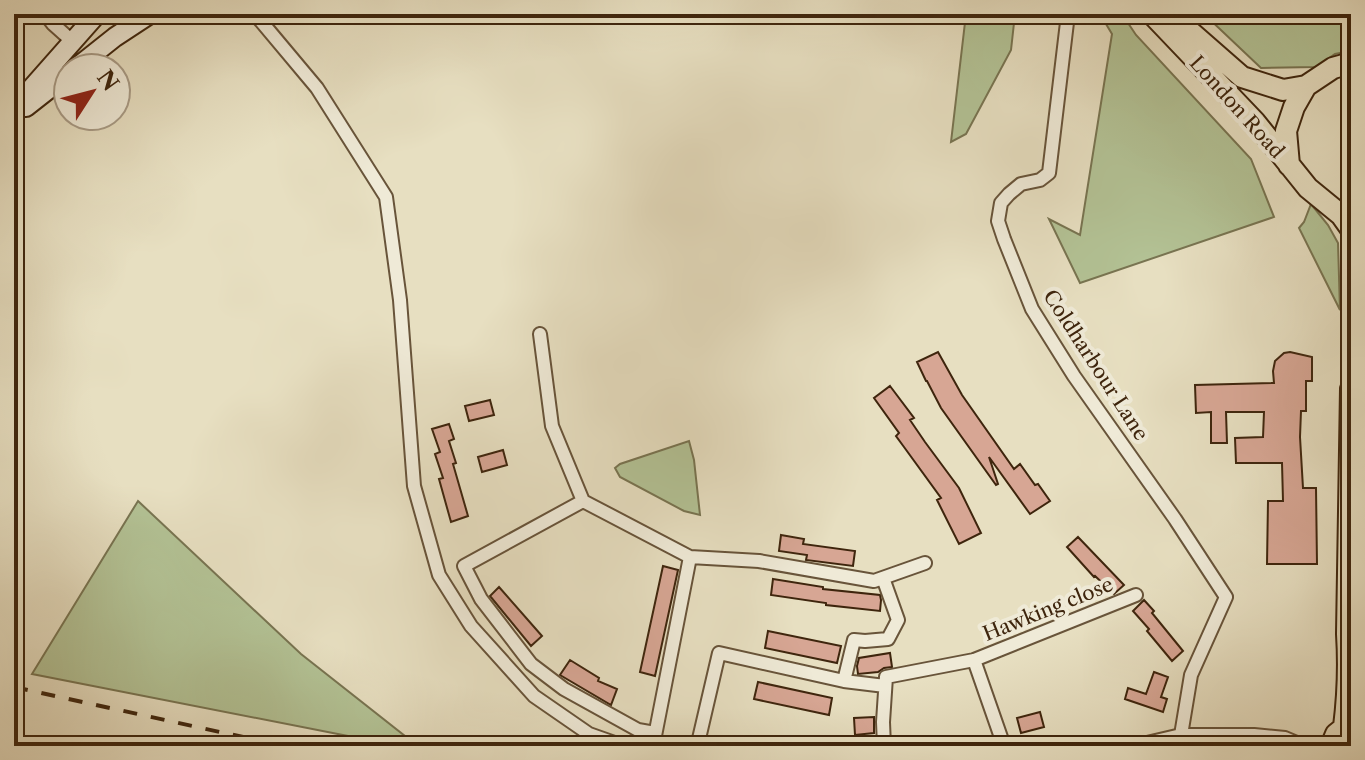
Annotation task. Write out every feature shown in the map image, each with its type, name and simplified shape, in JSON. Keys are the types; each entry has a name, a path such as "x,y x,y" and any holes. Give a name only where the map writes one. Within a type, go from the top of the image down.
{"main road":[{"path":"14,108 97,14"},
{"path":"96,52 150,14"},
{"name":"London Road","path":"1152,14 1255,122 1308,188 1348,220"},
{"name":"London Road","path":"1170,14 1242,77 1283,90 1306,86"},
{"path":"1289,165 1286,131 1294,107 1306,86 1333,68 1351,63"},
{"path":"14,117 52,87"},
{"path":"1335,736 1348,695 1351,389"}],"street":[{"path":"45,14 72,41"},
{"path":"255,14 317,88 386,197 400,300 414,486 439,575 471,626 534,696 589,734 623,746"},
{"name":"Coldharbour Lane","path":"1068,14 1049,173 1040,180 1021,184 1009,194 1001,203 998,221 1032,309 1074,376 1226,597 1191,675 1181,735"},
{"path":"540,334 552,426 583,501 690,557 759,561 874,581 925,563"},
{"path":"583,501 464,566 481,599 531,664 564,689 654,739 690,557"},
{"path":"844,681 854,640 888,639 898,620 883,578"},
{"name":"Hawking close","path":"709,746 698,743 719,653 844,681 886,681 974,660 1136,595"},
{"path":"974,660 1004,746"},
{"path":"884,746 886,681"},
{"path":"1134,746 1181,735 1254,735 1285,738 1304,746"}],"green space":[{"path":"966,14 1015,14 1011,50 966,134 951,142"},
{"path":"1100,14 1122,14 1136,35 1251,159 1274,217 1080,283 1049,219 1080,235 1112,34"},
{"path":"1204,14 1351,14 1351,51 1335,54 1316,67 1261,68"},
{"path":"1311,204 1338,243 1340,310 1299,228"},
{"path":"689,441 700,515 684,511 620,477 615,468 620,464"},
{"path":"138,501 301,654 414,746 385,746 348,736 32,674"}],"building":[{"path":"938,352 962,395 1014,469 1020,464 1050,501 1030,514 989,457 996,485 941,408 917,362"},
{"path":"1290,352 1312,357 1312,381 1306,381 1306,411 1301,411 1300,437 1303,488 1316,488 1317,564 1267,564 1268,501 1283,501 1282,463 1236,463 1235,438 1263,437 1264,412 1226,412 1227,443 1211,443 1211,412 1196,413 1195,385 1274,383 1275,361"},
{"path":"890,386 914,418 910,420 959,488 981,533 959,544 937,500 941,498 896,436 899,433 874,398"},
{"path":"490,400 494,415 469,421 465,406"},
{"path":"449,424 454,439 449,441 456,463 453,464 468,516 451,522 435,454 440,452 432,429"},
{"path":"503,450 507,465 482,472 478,457"},
{"path":"781,535 804,539 803,544 855,551 853,566 806,560 807,555 779,551"},
{"path":"1078,537 1124,585 1114,594 1067,547"},
{"path":"663,566 678,570 655,676 640,672"},
{"path":"773,579 823,589 880,595 880,611 771,595"},
{"path":"499,587 542,636 531,646 490,596"},
{"path":"1144,600 1183,651 1172,661 1133,611"},
{"path":"768,631 841,646 837,663 765,648"},
{"path":"890,653 892,667 858,674 859,658"},
{"path":"570,660 599,678 598,681 617,689 611,705 560,675"},
{"path":"1154,672 1168,677 1161,697 1167,699 1163,712 1125,699 1128,688 1146,694"},
{"path":"758,682 832,698 829,715 754,699"},
{"path":"1040,712 1044,727 1021,733 1017,718"},
{"path":"874,717 874,733 855,735 854,718"}],"railway":[{"path":"14,687 284,746"}]}
